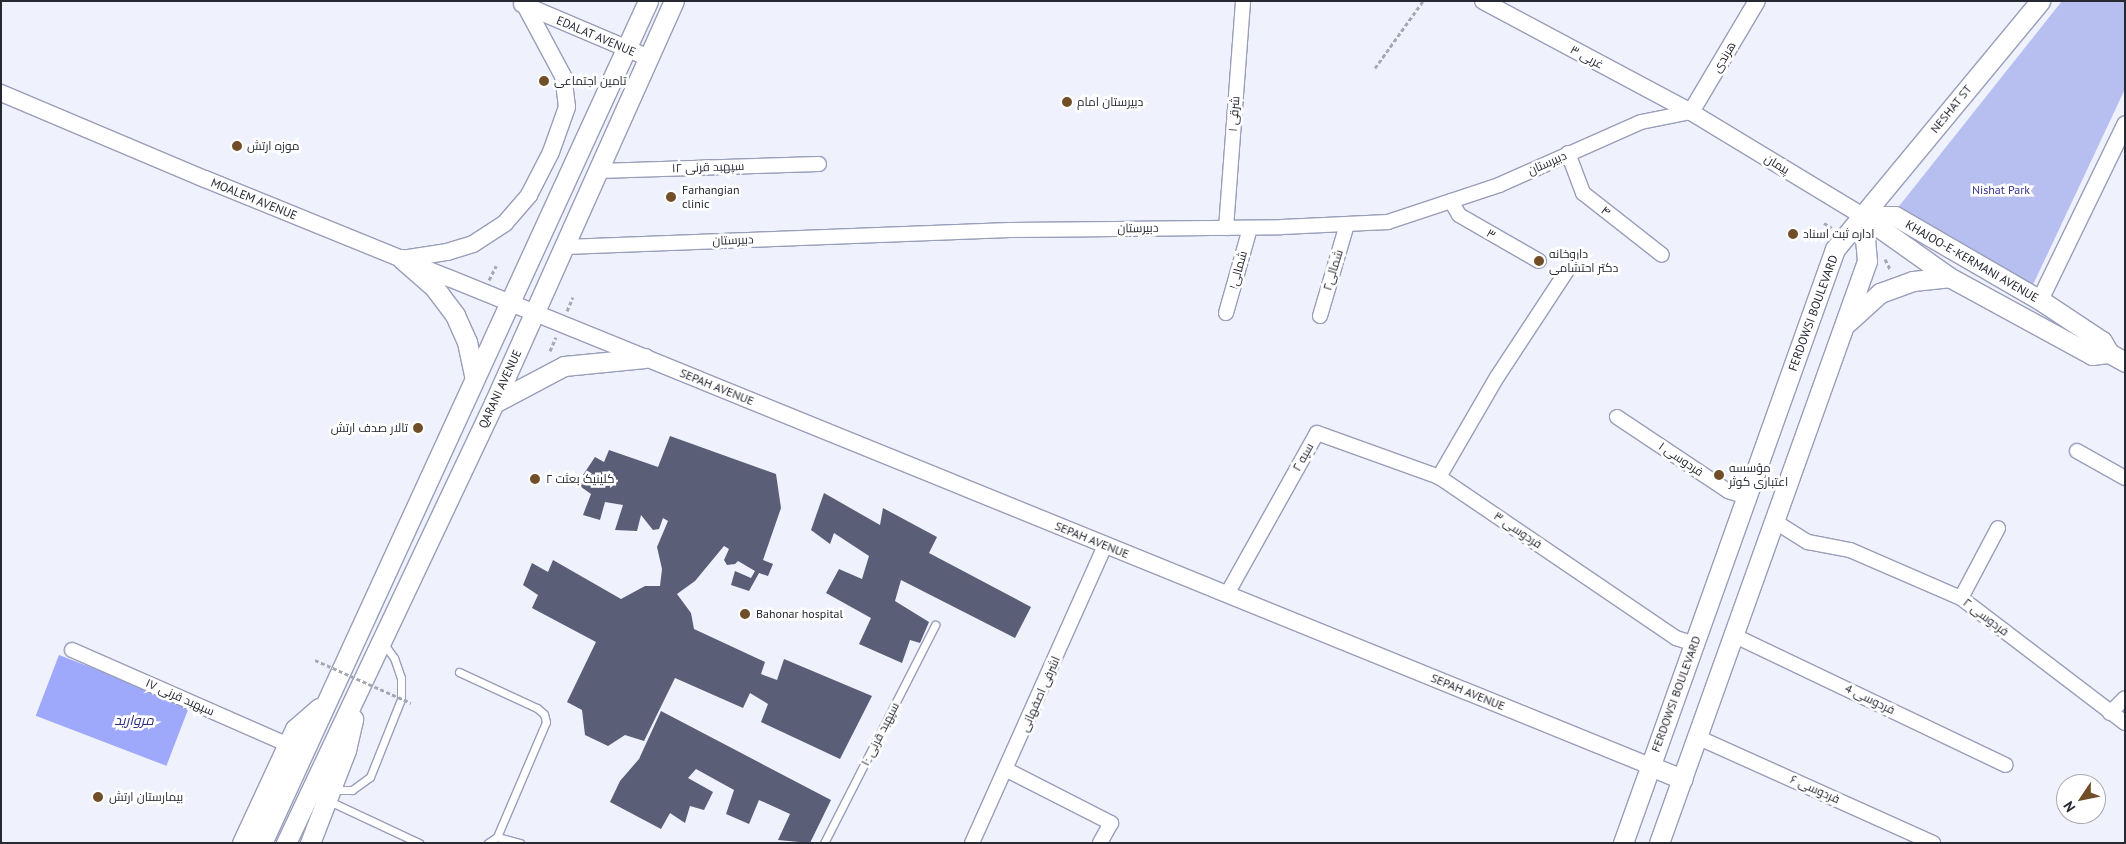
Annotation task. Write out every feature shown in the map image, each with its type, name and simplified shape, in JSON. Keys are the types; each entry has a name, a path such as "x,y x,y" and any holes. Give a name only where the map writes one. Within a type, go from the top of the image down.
{"main road":[{"path":"262,843 474,376 648,1"},
{"name":"QARANI AVENUE","path":"286,843 362,686 494,403 674,1"},
{"name":"NESHAT ST","path":"1863,216 2035,3"},
{"path":"1659,843 1867,260 1863,216"},
{"name":"KHAJOO-E-KERMANI AVENUE","path":"1863,216 1949,277 2092,355 2117,358"},
{"name":"KHAJOO-E-KERMANI AVENUE","path":"1863,216 1895,216 2040,300 2102,341 2117,358"},
{"name":"FERDOWSI BOULEVARD","path":"1623,843 1835,249 1863,216"},
{"path":"402,259 434,287 455,315 467,342 474,376"},
{"path":"1843,328 1880,293 1913,281 1949,277"},
{"path":"494,403 564,366 645,358"},
{"path":"310,843 346,750 362,686"},
{"path":"242,843 295,730 325,702"},
{"path":"1650,766 1682,779"}],"street":[{"name":"شرقی ۱","path":"1226,228 1243,1"},
{"name":"۳ غربی","path":"1483,1 1691,112"},
{"name":"هرندی","path":"1691,112 1757,1"},
{"name":"EDALAT AVENUE","path":"520,3 649,58"},
{"path":"402,259 447,252 474,244 504,223 529,195 551,152 567,107 564,76 520,3"},
{"name":"MOALEM AVENUE","path":"1,93 535,313"},
{"name":"دبیرستان","path":"565,247 1010,230 1250,228 1388,222 1499,184 1641,122 1691,112"},
{"name":"پیمان","path":"1691,112 1863,216"},
{"path":"2040,300 2125,126"},
{"name":"۴","path":"1568,153 1583,193 1662,255"},
{"name":"سپهبد قرنی ۱۲","path":"598,171 819,164"},
{"name":"۳","path":"1451,200 1459,215 1539,261"},
{"name":"شمالی۲","path":"1320,316 1347,224"},
{"name":"شمالی۱","path":"1226,313 1250,228"},
{"path":"1439,477 1496,377 1568,269"},
{"name":"SEPAH AVENUE","path":"535,313 1650,766"},
{"name":"فردوسی ۱","path":"1618,417 1728,491 1746,498"},
{"name":"سپه ۲","path":"1227,594 1317,433 1439,477"},
{"path":"2077,451 2124,477"},
{"name":"فردوسی ۳","path":"1439,477 1676,638 1694,644"},
{"name":"فردوسی ۲","path":"1774,522 1808,542 1850,550 1961,598 2125,723"},
{"path":"1961,598 1998,528"},
{"name":"اشرفی اصفهانی","path":"972,843 1007,770 1105,545"},
{"name":"فردوسی 4","path":"1733,635 2006,765"},
{"name":"سپهبد قرنی ۱۷","path":"72,650 288,745"},
{"path":"2110,713 2125,698"},
{"name":"فردوسی ۶","path":"1697,737 1933,843"},
{"path":"1007,770 1111,823 1100,843"}],"lane":[{"name":"سپهبد قرنی ۱۰","path":"824,843 935,624"},
{"path":"328,795 352,790 370,776 401,699 401,678 394,658 383,641"},
{"path":"459,672 537,708 544,714 546,722 497,838 488,843"},
{"path":"328,795 419,843"},
{"path":"497,838 520,843"}],"path":[{"path":"1375,68 1423,1"},
{"path":"315,660 339,671 362,686 411,703"}],"green space":[{"name":"Nishat Park","path":"2062,1 2125,1 2125,89 2031,289 1896,210"}],"water":[{"name":"مروارید","path":"59,655 190,705 166,766 36,716"}],"building":[{"path":"670,436 776,474 781,508 763,560 773,564 768,576 759,573 749,591 731,585 735,571 751,578 755,571 738,561 735,564 727,565 724,560 729,549 724,546 695,581 677,594 691,613 694,629 765,662 761,674 777,680 784,659 872,696 840,759 761,722 768,704 750,693 743,708 675,678 644,741 625,735 608,746 585,735 582,710 567,702 596,642 532,608 538,595 523,585 532,563 548,572 553,560 621,599 645,586 660,586 662,569 657,547 668,521 663,518 659,529 653,530 641,515 637,531 615,530 623,505 605,502 600,520 583,515 591,494 577,484 595,457 604,462 609,450 658,467"},
{"path":"824,493 880,525 883,508 937,537 929,553 1031,607 1015,638 901,580 895,601 929,622 920,643 910,640 902,663 859,644 871,618 826,593 839,569 862,579 869,556 834,533 830,544 811,530"},
{"path":"661,711 831,800 810,843 778,840 790,814 759,800 749,824 726,814 734,790 696,769 688,778 713,792 704,810 690,806 685,823 670,813 661,829 610,802 620,781 639,759"}],"place":[{"name":"تامین اجتماعی","path":"544,81"},
{"name":"دبیرستان امام","path":"1067,102"},
{"name":"موزه ارتش","path":"237,146"},
{"name":"Farhangian clinic","path":"671,197"},
{"name":"اداره ثبت اسناد","path":"1793,234"},
{"name":"داروخانه دکتر احتشامی","path":"1539,261"},
{"name":"تالار صدف ارتش","path":"418,428"},
{"name":"مؤسسه اعتباری کوثر","path":"1719,475"},
{"name":"کلینیک بعثت ۲","path":"535,479"},
{"name":"Bahonar hospital","path":"745,614"},
{"name":"بیمارستان ارتش","path":"98,797"}]}
